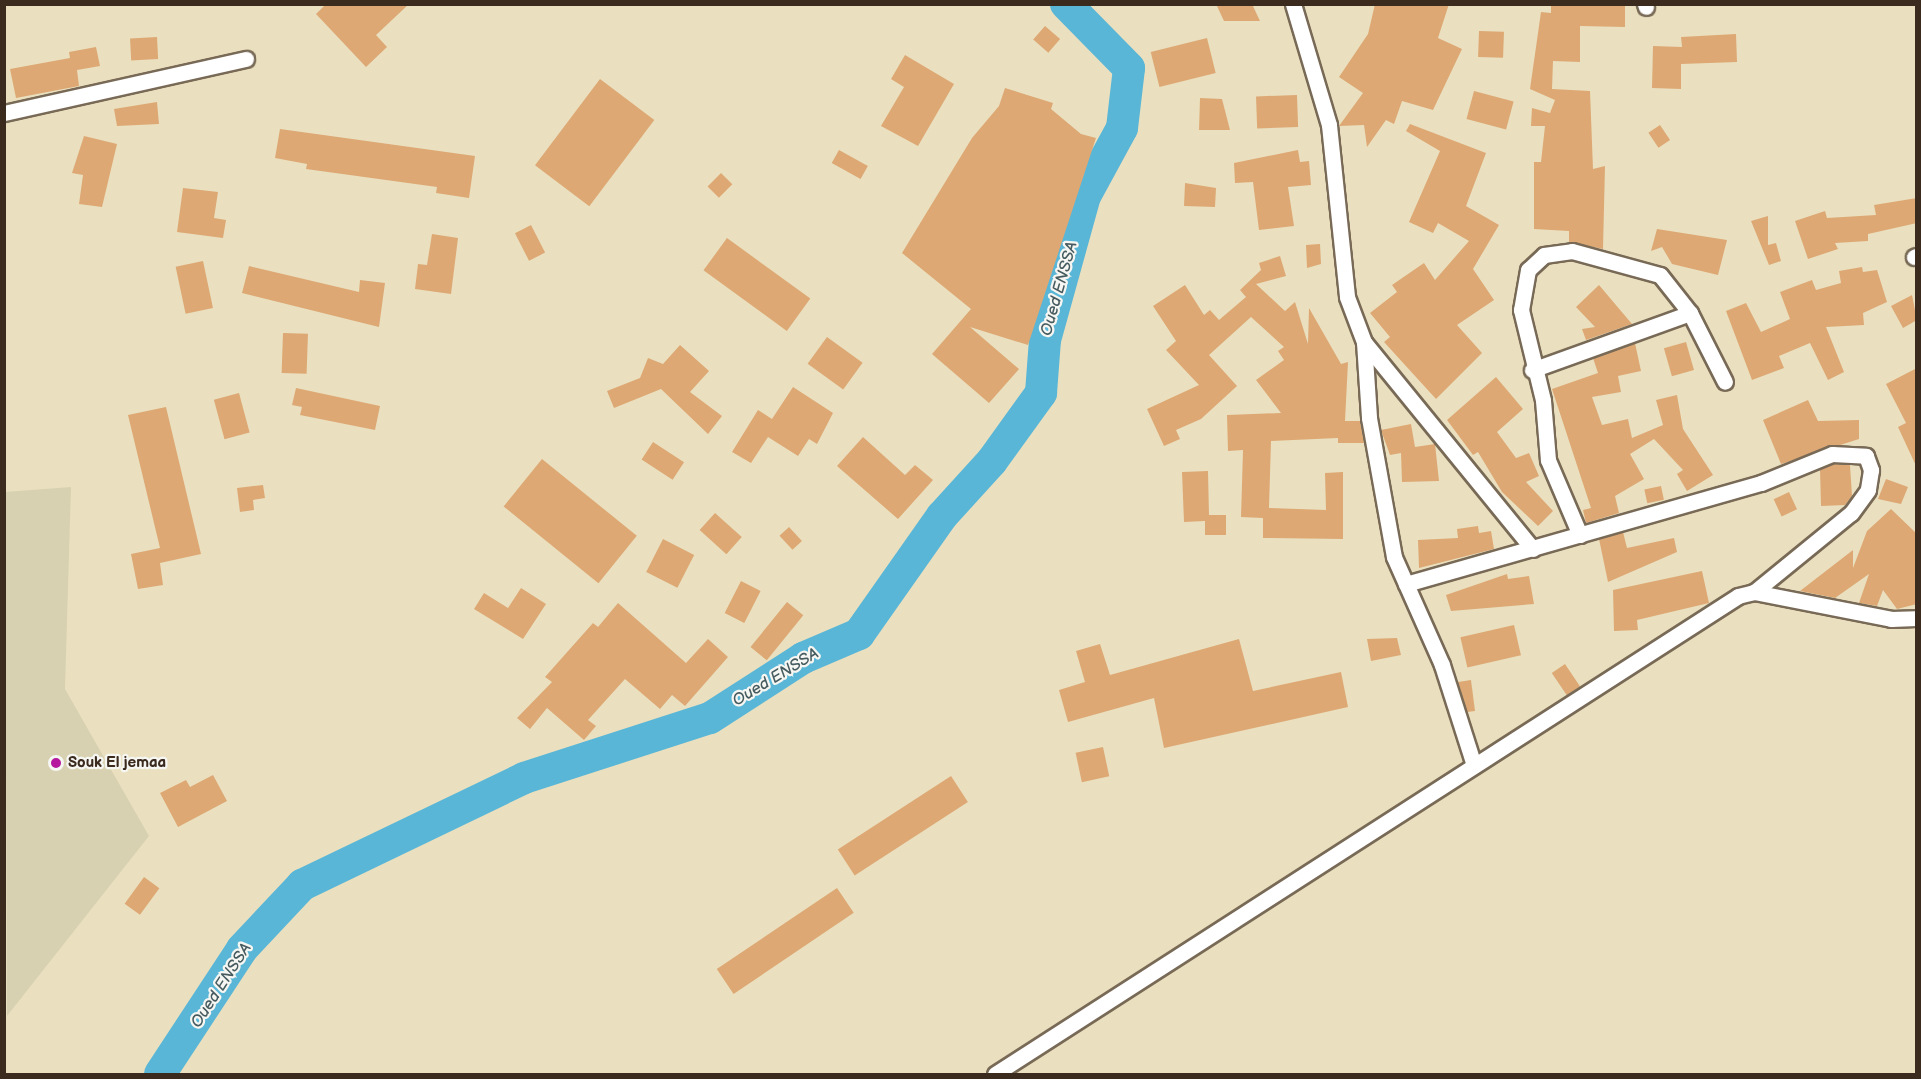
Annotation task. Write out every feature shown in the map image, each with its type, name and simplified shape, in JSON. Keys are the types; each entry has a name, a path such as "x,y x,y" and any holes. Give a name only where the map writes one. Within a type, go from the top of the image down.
{"street":[{"path":"1293,4 1329,125 1347,297 1364,342 1380,497 1406,584 1442,665 1474,765"},
{"path":"4,113 246,59"},
{"path":"1580,535 1548,460 1544,400 1532,370 1521,310 1528,270 1544,255 1572,251 1659,275 1690,313 1725,382"},
{"path":"1532,370 1690,313"},
{"path":"1364,342 1533,549"},
{"path":"995,1074 1723,605 1754,592 1851,513 1868,490 1871,470 1866,456 1832,454 1761,483 1406,584"},
{"path":"1754,592 1891,619 1917,618"}],"shaded area":[{"name":"Souk El jemaa","path":"71,487 65,689 149,836 7,1016 5,492"}],"building":[{"path":"326,4 409,4 376,35 387,47 366,67 316,14"},
{"path":"1216,4 1252,4 1260,21 1224,21"},
{"path":"1375,4 1449,4 1438,38 1462,49 1433,110 1402,101 1394,124 1386,120 1367,147 1364,125 1339,126 1363,93 1339,77 1368,34"},
{"path":"1551,4 1625,4 1625,27 1580,26 1580,62 1553,61 1552,89 1590,91 1593,169 1605,166 1603,249 1569,242 1569,231 1534,229 1534,162 1541,162 1545,126 1531,126 1532,108 1550,113 1555,100 1530,89 1541,12 1551,13"},
{"path":"1045,26 1060,39 1048,53 1033,40"},
{"path":"1479,31 1504,32 1503,58 1478,57"},
{"path":"1736,34 1737,62 1681,64 1681,89 1652,88 1653,46 1682,47 1681,37"},
{"path":"157,37 158,59 131,60 130,38"},
{"path":"1207,38 1216,73 1159,87 1151,52"},
{"path":"96,47 100,66 77,70 79,86 16,98 10,69 70,58 69,52"},
{"path":"905,55 954,84 918,146 881,126 904,87 891,79"},
{"path":"600,79 654,120 589,206 535,165"},
{"path":"1005,88 1053,103 1051,109 1081,134 1096,138 1028,345 970,327 1019,369 989,403 932,354 971,309 902,253 972,138 999,106"},
{"path":"1474,91 1514,102 1506,130 1466,119"},
{"path":"1297,95 1298,127 1257,128 1256,96"},
{"path":"1200,98 1222,99 1230,130 1199,130"},
{"path":"157,102 159,124 117,126 114,109"},
{"path":"1410,124 1486,153 1466,206 1499,225 1473,269 1494,300 1457,325 1482,353 1436,399 1384,342 1390,337 1370,313 1397,292 1392,285 1424,263 1435,280 1469,241 1438,223 1433,233 1409,222 1440,151 1406,131"},
{"path":"1660,125 1670,140 1658,148 1648,133"},
{"path":"280,129 475,156 469,198 436,193 437,187 306,169 307,164 275,158"},
{"path":"84,136 117,144 102,207 79,204 83,175 72,173"},
{"path":"839,150 868,166 861,179 832,163"},
{"path":"1298,150 1300,162 1309,161 1311,185 1288,187 1294,226 1259,230 1253,182 1235,183 1234,163"},
{"path":"721,173 732,184 719,198 708,186"},
{"path":"1185,183 1216,188 1215,207 1184,206"},
{"path":"183,188 218,192 214,218 226,220 223,238 177,232"},
{"path":"1917,198 1917,223 1868,234 1868,241 1835,243 1838,249 1808,259 1795,221 1825,211 1827,218 1876,215 1874,205"},
{"path":"1768,216 1768,245 1776,243 1781,261 1769,265 1751,221"},
{"path":"531,225 545,253 529,261 515,233"},
{"path":"1657,229 1727,240 1718,275 1672,264 1662,247 1651,251"},
{"path":"432,234 458,238 451,294 415,289 418,264 427,265"},
{"path":"727,238 810,299 787,331 703,270"},
{"path":"1320,244 1321,264 1307,268 1306,245"},
{"path":"1280,256 1286,276 1256,284 1285,311 1295,302 1308,344 1309,308 1341,364 1348,362 1345,421 1360,421 1364,443 1338,443 1338,438 1271,441 1269,508 1326,510 1325,473 1343,472 1343,539 1263,538 1263,518 1241,517 1243,450 1228,451 1227,415 1281,413 1256,380 1284,360 1278,351 1284,347 1251,317 1209,355 1237,386 1201,419 1176,430 1180,439 1164,446 1147,409 1199,385 1166,350 1176,341 1153,306 1185,285 1204,315 1210,310 1219,320 1246,297 1240,290 1261,270 1259,263"},
{"path":"203,261 213,308 186,314 176,267"},
{"path":"249,266 359,292 360,280 385,283 379,327 242,293"},
{"path":"1862,267 1863,272 1877,270 1887,302 1863,313 1864,325 1826,327 1844,372 1828,380 1810,343 1779,356 1784,368 1752,380 1726,311 1746,303 1761,332 1790,319 1780,292 1812,280 1816,290 1841,283 1839,271"},
{"path":"1599,285 1632,324 1586,340 1582,329 1595,327 1576,307"},
{"path":"1912,295 1917,320 1903,328 1891,306"},
{"path":"283,333 308,334 307,374 282,373"},
{"path":"827,337 863,363 843,390 808,364"},
{"path":"1686,342 1694,370 1672,376 1664,348"},
{"path":"1635,343 1641,371 1618,376 1621,392 1592,397 1602,425 1628,419 1632,438 1663,425 1656,400 1677,395 1683,429 1713,475 1687,491 1677,474 1683,470 1654,439 1630,454 1644,479 1615,496 1619,513 1586,523 1583,510 1591,508 1552,389 1598,373 1593,358"},
{"path":"680,345 709,371 690,392 722,416 708,434 661,389 614,408 607,391 640,378 648,358 663,364"},
{"path":"1917,368 1917,468 1898,427 1906,423 1886,384"},
{"path":"1496,377 1523,409 1497,432 1516,458 1529,453 1539,476 1526,482 1553,511 1538,526 1502,492 1478,452 1473,455 1447,420"},
{"path":"793,387 833,413 817,444 809,439 798,456 768,437 751,463 732,452 758,410 772,419"},
{"path":"296,388 380,406 375,430 300,415 302,407 292,405"},
{"path":"239,393 250,433 224,439 214,400"},
{"path":"1808,400 1818,421 1859,420 1859,439 1781,464 1763,420"},
{"path":"166,407 201,554 160,563 163,585 138,589 131,554 160,548 128,415"},
{"path":"1411,424 1415,447 1435,444 1439,481 1402,482 1401,453 1390,455 1381,430"},
{"path":"863,437 905,475 915,465 933,480 898,519 837,466"},
{"path":"653,442 684,462 673,480 642,460"},
{"path":"542,459 637,536 598,583 504,506"},
{"path":"1834,464 1850,465 1852,496 1845,505 1821,506 1820,469"},
{"path":"1208,471 1209,515 1226,515 1226,535 1205,535 1205,521 1184,522 1182,472"},
{"path":"1886,479 1908,487 1901,504 1878,499"},
{"path":"263,485 265,498 253,500 254,510 240,512 237,488"},
{"path":"1661,486 1664,500 1647,503 1644,490"},
{"path":"1789,492 1797,509 1782,516 1774,499"},
{"path":"1891,509 1917,534 1917,604 1897,609 1883,590 1877,606 1859,603 1869,574 1835,598 1800,591 1853,550 1853,568 1867,531"},
{"path":"715,513 742,537 726,554 700,530"},
{"path":"1478,526 1479,533 1491,531 1494,549 1419,568 1418,540 1458,538 1457,529"},
{"path":"789,527 802,541 792,550 779,536"},
{"path":"1623,532 1627,548 1674,538 1677,552 1608,582 1599,539"},
{"path":"663,539 694,555 677,588 646,572"},
{"path":"1702,571 1709,603 1637,620 1638,630 1614,631 1613,590"},
{"path":"1507,574 1508,579 1529,576 1534,604 1451,611 1446,595"},
{"path":"741,581 761,591 744,623 725,613"},
{"path":"521,588 546,604 523,639 474,609 484,593 508,608"},
{"path":"787,602 803,615 767,660 750,647"},
{"path":"618,603 686,663 708,639 728,657 685,706 672,695 660,709 625,679 588,720 596,726 584,740 547,708 530,729 517,718 552,682 545,677 593,623 598,627"},
{"path":"1514,625 1521,655 1467,668 1460,637"},
{"path":"1397,638 1401,655 1371,661 1367,639"},
{"path":"1239,639 1253,691 1341,672 1348,707 1164,748 1154,698 1068,722 1059,690 1085,682 1076,651 1100,644 1110,675"},
{"path":"1565,664 1580,686 1567,695 1552,673"},
{"path":"1471,680 1475,711 1467,712 1458,682"},
{"path":"1103,747 1109,776 1082,782 1076,753"},
{"path":"213,775 227,801 178,827 160,793 186,780 190,787"},
{"path":"951,776 968,802 855,876 838,850"},
{"path":"144,877 159,888 140,915 125,904"},
{"path":"837,888 854,913 734,994 717,969"}],"waterway":[{"name":"Oued ENSSA","path":"160,1074 242,949 302,885 524,778 710,718 803,658 859,634 942,516 992,461 1041,393 1045,340 1085,196 1122,128 1129,68 1066,4"}],"place":[{"name":"Souk El jemaa","path":"56,763"}]}
